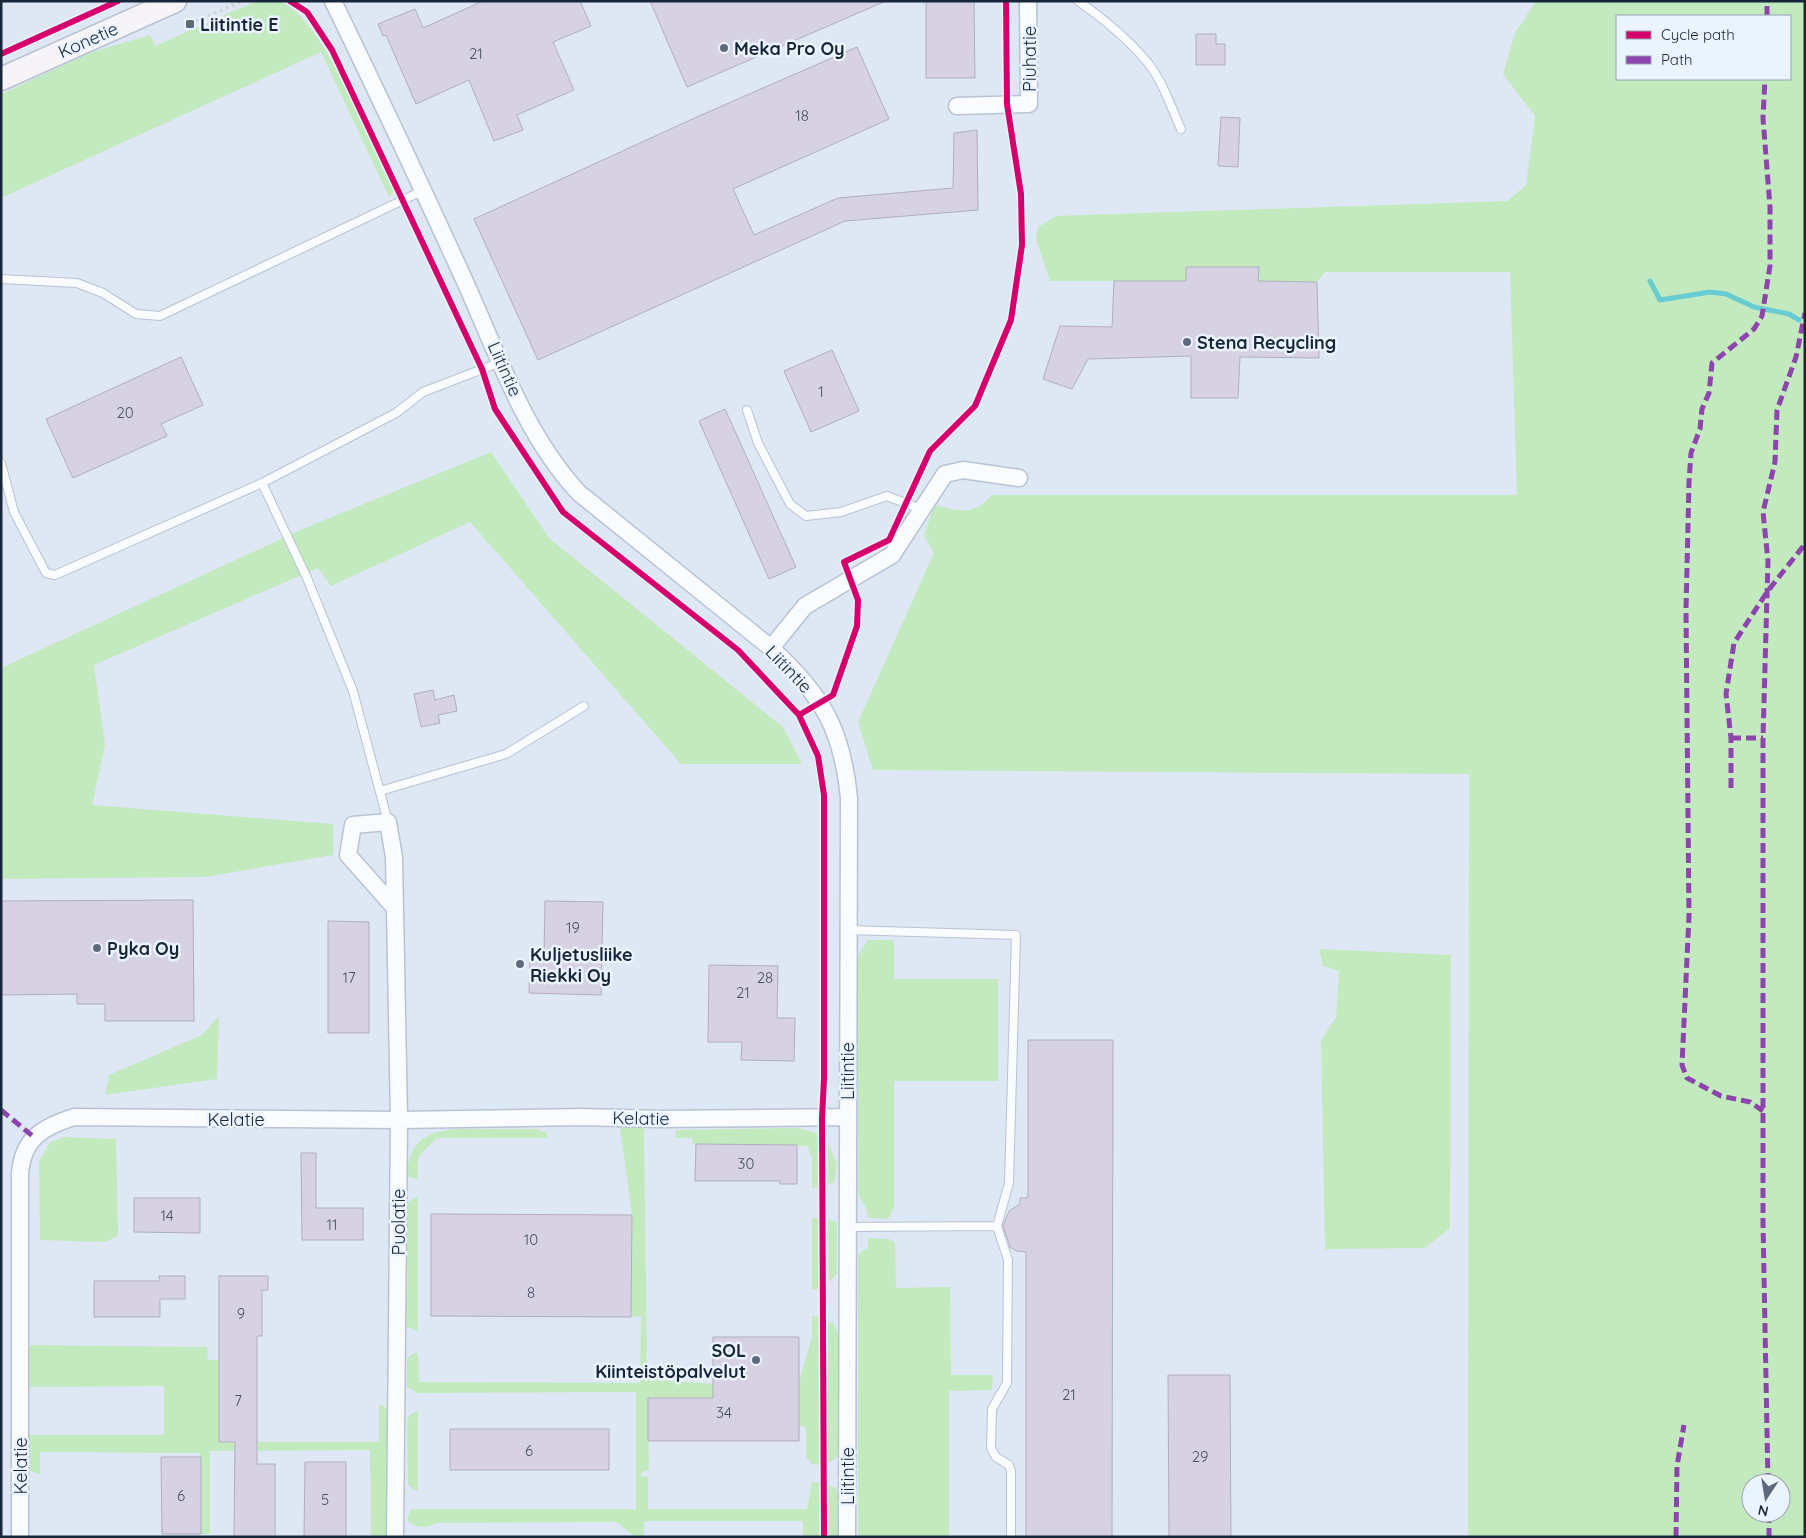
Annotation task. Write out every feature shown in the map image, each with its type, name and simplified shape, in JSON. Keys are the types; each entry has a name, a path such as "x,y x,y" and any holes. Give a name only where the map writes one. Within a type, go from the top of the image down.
{"street":[{"name":"Konetie","path":"1,79 176,1"},
{"name":"Liitintie","path":"333,1 424,190 502,362 546,453 557,470 579,493 771,648 793,668 820,703 841,747 848,798 847,1537"},
{"name":"Piuhatie","path":"957,106 1029,104 1028,1"},
{"path":"771,648 805,606 892,554 945,474 963,470 1019,478"},
{"path":"388,822 354,825 348,854 394,907"},
{"name":"Puolatie","path":"388,822 394,857 399,1120 396,1537"},
{"name":"Kelatie","path":"20,1537 20,1173 24,1150 44,1129 74,1117 399,1120 581,1117 659,1119 847,1117"}],"lane":[{"path":"1078,1 1106,20 1148,64 1165,93 1181,128"},
{"path":"1,280 77,283 103,293 136,314 160,316 424,190"},
{"path":"1,463 14,512 46,573 54,575 262,483 396,412 423,392 502,362"},
{"path":"747,410 758,442 790,504 806,516 841,512 887,496 921,510"},
{"path":"262,483 307,578 353,691 388,822"},
{"path":"380,791 506,754 584,706"},
{"path":"847,930 1016,934 1009,1183 997,1226 1008,1260 1007,1384 992,1409 991,1448 996,1457 1009,1465 1011,1471 1011,1537"},
{"path":"847,1227 997,1226"}],"path":[{"path":"196,22 243,1"}],"green space":[{"path":"256,1 282,2 298,14 314,33 346,87 395,190 389,197 321,52 1,198 1,94 92,52 150,35 155,46"},
{"path":"1536,1 1805,1 1805,1537 1468,1537 1469,774 873,770 858,722 934,553 924,536 934,505 966,511 978,507 992,495 1517,495 1510,272 1325,272 1317,282 1258,281 1259,268 1186,267 1186,281 1050,281 1036,239 1038,227 1056,216 1507,201 1526,185 1535,116 1503,74 1515,33"},
{"path":"491,452 549,538 783,727 802,764 681,764 470,522 331,586 318,568 94,665 105,745 92,805 333,824 333,855 205,877 1,879 1,668 305,528"},
{"path":"868,940 894,940 894,979 998,979 998,1081 894,1081 894,1207 888,1219 868,1218 866,1208 858,1194 858,955"},
{"path":"1319,949 1451,955 1450,1228 1425,1248 1325,1249 1321,1040 1336,1017 1339,971 1323,966"},
{"path":"219,1016 217,1079 105,1095 109,1075 202,1035"},
{"path":"620,1128 644,1128 647,1379 713,1384 799,1383 812,1336 812,1316 820,1316 820,1465 812,1464 806,1457 806,1427 648,1399 649,1470 641,1472 641,1476 648,1477 648,1509 807,1509 812,1482 821,1483 820,1537 803,1537 803,1521 644,1521 644,1537 635,1537 617,1522 436,1523 425,1527 413,1525 407,1520 410,1510 417,1509 636,1509 636,1392 418,1393 407,1387 407,1359 414,1353 418,1353 419,1382 640,1383 641,1316 631,1317 632,1215"},
{"path":"796,1128 817,1133 820,1188 812,1188 812,1158 807,1146 693,1144 692,1138 675,1138 676,1130"},
{"path":"457,1129 537,1129 546,1133 548,1138 437,1138 418,1157 418,1179 408,1177 407,1170 413,1150 422,1139 442,1131"},
{"path":"65,1137 116,1139 118,1236 105,1242 40,1240 39,1161 50,1142"},
{"path":"828,1143 837,1164 834,1182 828,1184"},
{"path":"418,1196 418,1332 407,1326 408,1202"},
{"path":"812,1218 820,1218 820,1289 812,1289"},
{"path":"828,1219 837,1222 837,1274 829,1282"},
{"path":"868,1238 889,1239 895,1242 896,1288 950,1287 951,1375 993,1375 992,1390 949,1391 949,1537 858,1537 858,1254 868,1248"},
{"path":"833,1322 838,1334 838,1454 835,1459 827,1463 828,1324"},
{"path":"29,1345 207,1347 208,1360 220,1360 220,1442 379,1442 379,1405 383,1405 389,1412 389,1535 373,1537 371,1535 370,1450 210,1451 210,1534 201,1534 200,1453 40,1452 40,1475 28,1470 28,1435 164,1435 164,1386 28,1387"},
{"path":"418,1411 418,1490 414,1490 408,1484 407,1419 412,1413"},
{"path":"828,1485 836,1488 838,1493 838,1537 828,1537"}],"building":[{"path":"483,1 580,1 591,26 553,42 574,90 517,115 523,130 494,141 469,80 416,104 386,35 383,36 378,24 415,9 423,28"},
{"name":"Meka Pro Oy","path":"650,1 886,1 687,87"},
{"path":"926,1 974,1 975,78 926,78"},
{"path":"1196,34 1216,34 1216,44 1225,44 1225,65 1196,65"},
{"path":"857,47 889,119 733,189 754,235 838,198 953,188 954,133 977,130 978,210 845,221 538,360 474,219 699,116"},
{"path":"1221,117 1240,118 1238,167 1218,166"},
{"name":"Stena Recycling","path":"1186,267 1259,267 1258,281 1317,282 1319,358 1240,357 1238,398 1191,398 1191,356 1088,359 1072,389 1043,379 1060,326 1112,327 1114,281 1186,281"},
{"path":"832,350 859,411 811,432 784,371"},
{"path":"181,357 203,405 161,424 167,436 73,478 46,419"},
{"path":"725,409 796,567 769,579 699,421"},
{"path":"433,690 435,700 454,695 457,711 438,715 440,723 421,727 414,694"},
{"name":"Pyka Oy","path":"193,900 194,1021 105,1021 105,1004 77,1004 77,994 1,995 1,901"},
{"path":"545,901 603,902 601,995 529,993 530,952 544,953"},
{"path":"328,921 369,922 369,1033 328,1033"},
{"path":"709,965 778,966 777,1018 795,1018 794,1061 741,1060 742,1042 708,1042"},
{"path":"1028,1040 1113,1040 1112,1537 1026,1537 1026,1252 1017,1251 1010,1247 1003,1226 1009,1211 1020,1204 1020,1198 1028,1198"},
{"path":"696,1144 797,1145 797,1184 780,1184 780,1181 695,1181"},
{"path":"301,1153 316,1153 316,1208 363,1208 363,1240 302,1240"},
{"path":"134,1198 200,1198 200,1233 134,1232"},
{"path":"431,1214 632,1215 631,1317 431,1316"},
{"path":"159,1276 185,1276 185,1299 160,1299 160,1317 94,1317 94,1281 160,1281"},
{"path":"219,1276 268,1276 268,1290 262,1290 262,1336 257,1336 257,1464 275,1464 275,1537 234,1537 235,1442 219,1442"},
{"path":"713,1337 799,1337 799,1441 648,1441 648,1398 713,1398"},
{"path":"1168,1375 1230,1375 1231,1537 1169,1537"},
{"path":"450,1429 609,1429 609,1470 450,1470"},
{"path":"161,1457 201,1457 201,1534 162,1534"},
{"path":"305,1462 346,1462 346,1537 304,1537"}],"waterway":[{"path":"1650,281 1660,300 1710,292 1726,294 1754,307 1789,314 1799,320"}],"marked path":[{"path":"1767,1 1767,15"},
{"path":"1763,1111 1750,1102 1721,1096 1687,1078 1682,1065 1689,916 1686,610 1691,453 1700,429 1702,409 1709,393 1712,363 1754,329 1762,316 1770,266 1770,207 1763,118 1765,80"},
{"path":"1768,1473 1763,1222 1763,738 1768,561 1763,512 1775,462 1777,410 1796,357 1805,313"},
{"path":"1731,788 1731,738 1726,694 1734,643 1767,592 1805,544"},
{"path":"1731,738 1763,738"},
{"path":"1,1110 35,1138"},
{"path":"1676,1537 1677,1466 1684,1425"},
{"path":"1769,1523 1769,1537"}],"cycle path":[{"path":"1,54 118,1"},
{"path":"290,1 307,12 332,50 482,369 495,409 563,512 738,650 799,715 818,756 824,795 824,1079 822,1118 824,1537"},
{"path":"799,715 833,695 857,626 858,600 844,562 889,540 930,451 975,406 1011,320 1022,245 1021,194 1007,104 1006,1"}],"place":[{"name":"Liitintie E","path":"190,24"},
{"name":"Meka Pro Oy","path":"724,48"},
{"name":"Stena Recycling","path":"1187,342"},
{"name":"Pyka Oy","path":"97,948"},
{"name":"Kuljetusliike Riekki Oy","path":"520,964"},
{"name":"SOL Kiinteistöpalvelut","path":"756,1360"}]}
